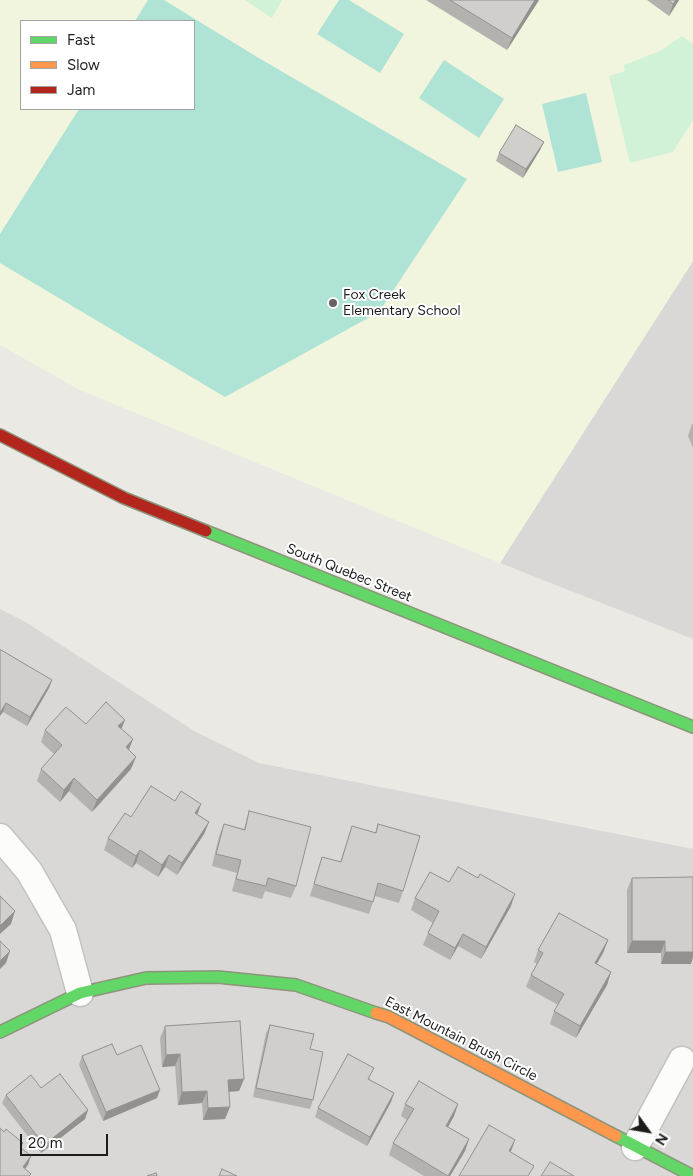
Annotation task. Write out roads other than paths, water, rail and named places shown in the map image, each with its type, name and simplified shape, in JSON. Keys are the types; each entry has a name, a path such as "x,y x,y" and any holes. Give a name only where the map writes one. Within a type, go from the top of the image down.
{"street":[{"name":"South Quebec Street","path":"0,435 124,498 693,727"},
{"path":"0,837 29,871 64,930 80,993"},
{"name":"East Mountain Brush Circle","path":"0,1032 80,993 146,978 218,977 296,985 389,1017 693,1176"},
{"path":"635,1147 682,1060"}],"place":[{"name":"Fox Creek Elementary School","path":"333,303"}]}
